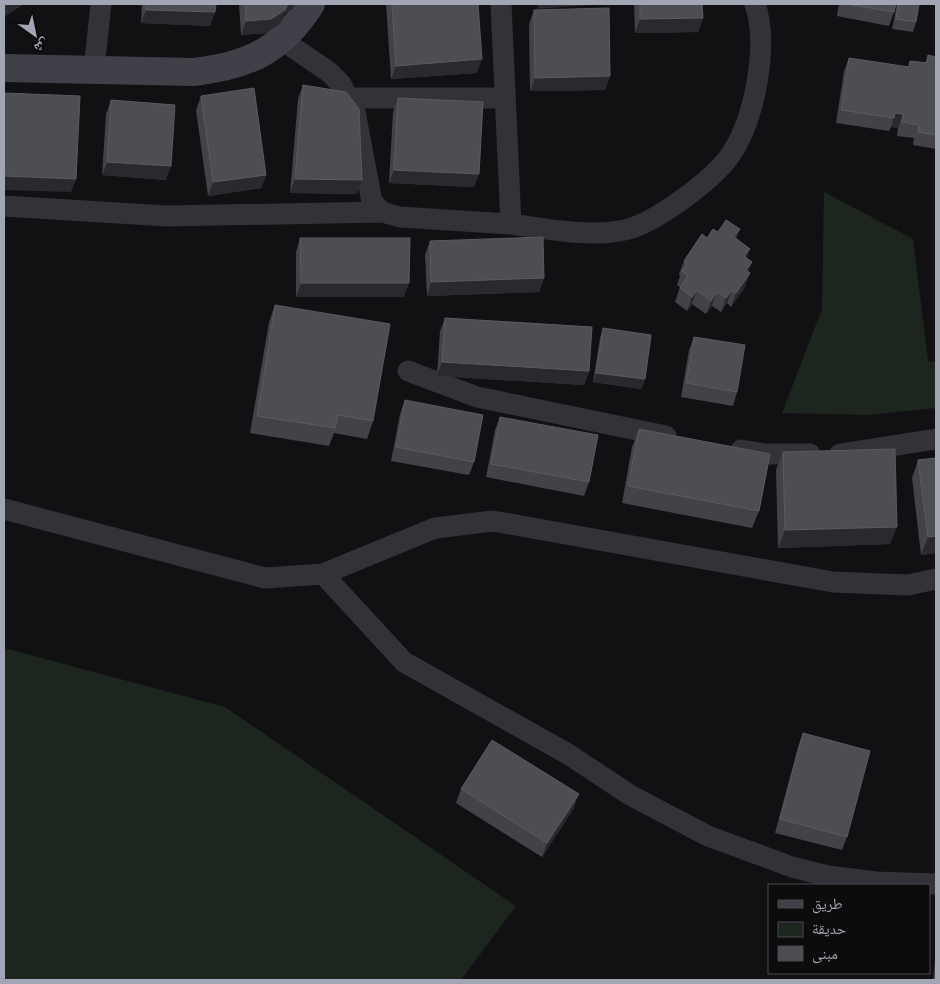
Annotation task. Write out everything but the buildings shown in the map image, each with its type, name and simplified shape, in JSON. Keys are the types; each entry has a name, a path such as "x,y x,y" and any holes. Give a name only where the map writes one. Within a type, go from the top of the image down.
{"main road":[{"path":"4,68 194,72 225,68 255,57 282,40 311,4"}],"street":[{"path":"94,69 101,4"},
{"path":"500,4 511,224"},
{"path":"4,206 167,216 382,212 400,217 511,224 584,233 632,228 668,209 703,184 730,156 748,120 759,72 760,17 755,4"},
{"path":"282,40 329,72 341,84 355,112 370,195 382,212"},
{"path":"349,98 505,98"},
{"path":"408,371 477,397 686,440"},
{"path":"725,447 764,454 844,454 936,439"},
{"path":"4,509 265,578 323,574 434,528 493,521 833,582 908,585 936,579"},
{"path":"323,574 404,662 568,754 630,795 708,836 792,867 828,876 876,882 936,884"}],"green space":[{"path":"824,192 913,239 928,361 936,362 936,408 868,415 782,413 822,309"},
{"path":"4,648 225,707 516,906 461,980 4,980"}]}
